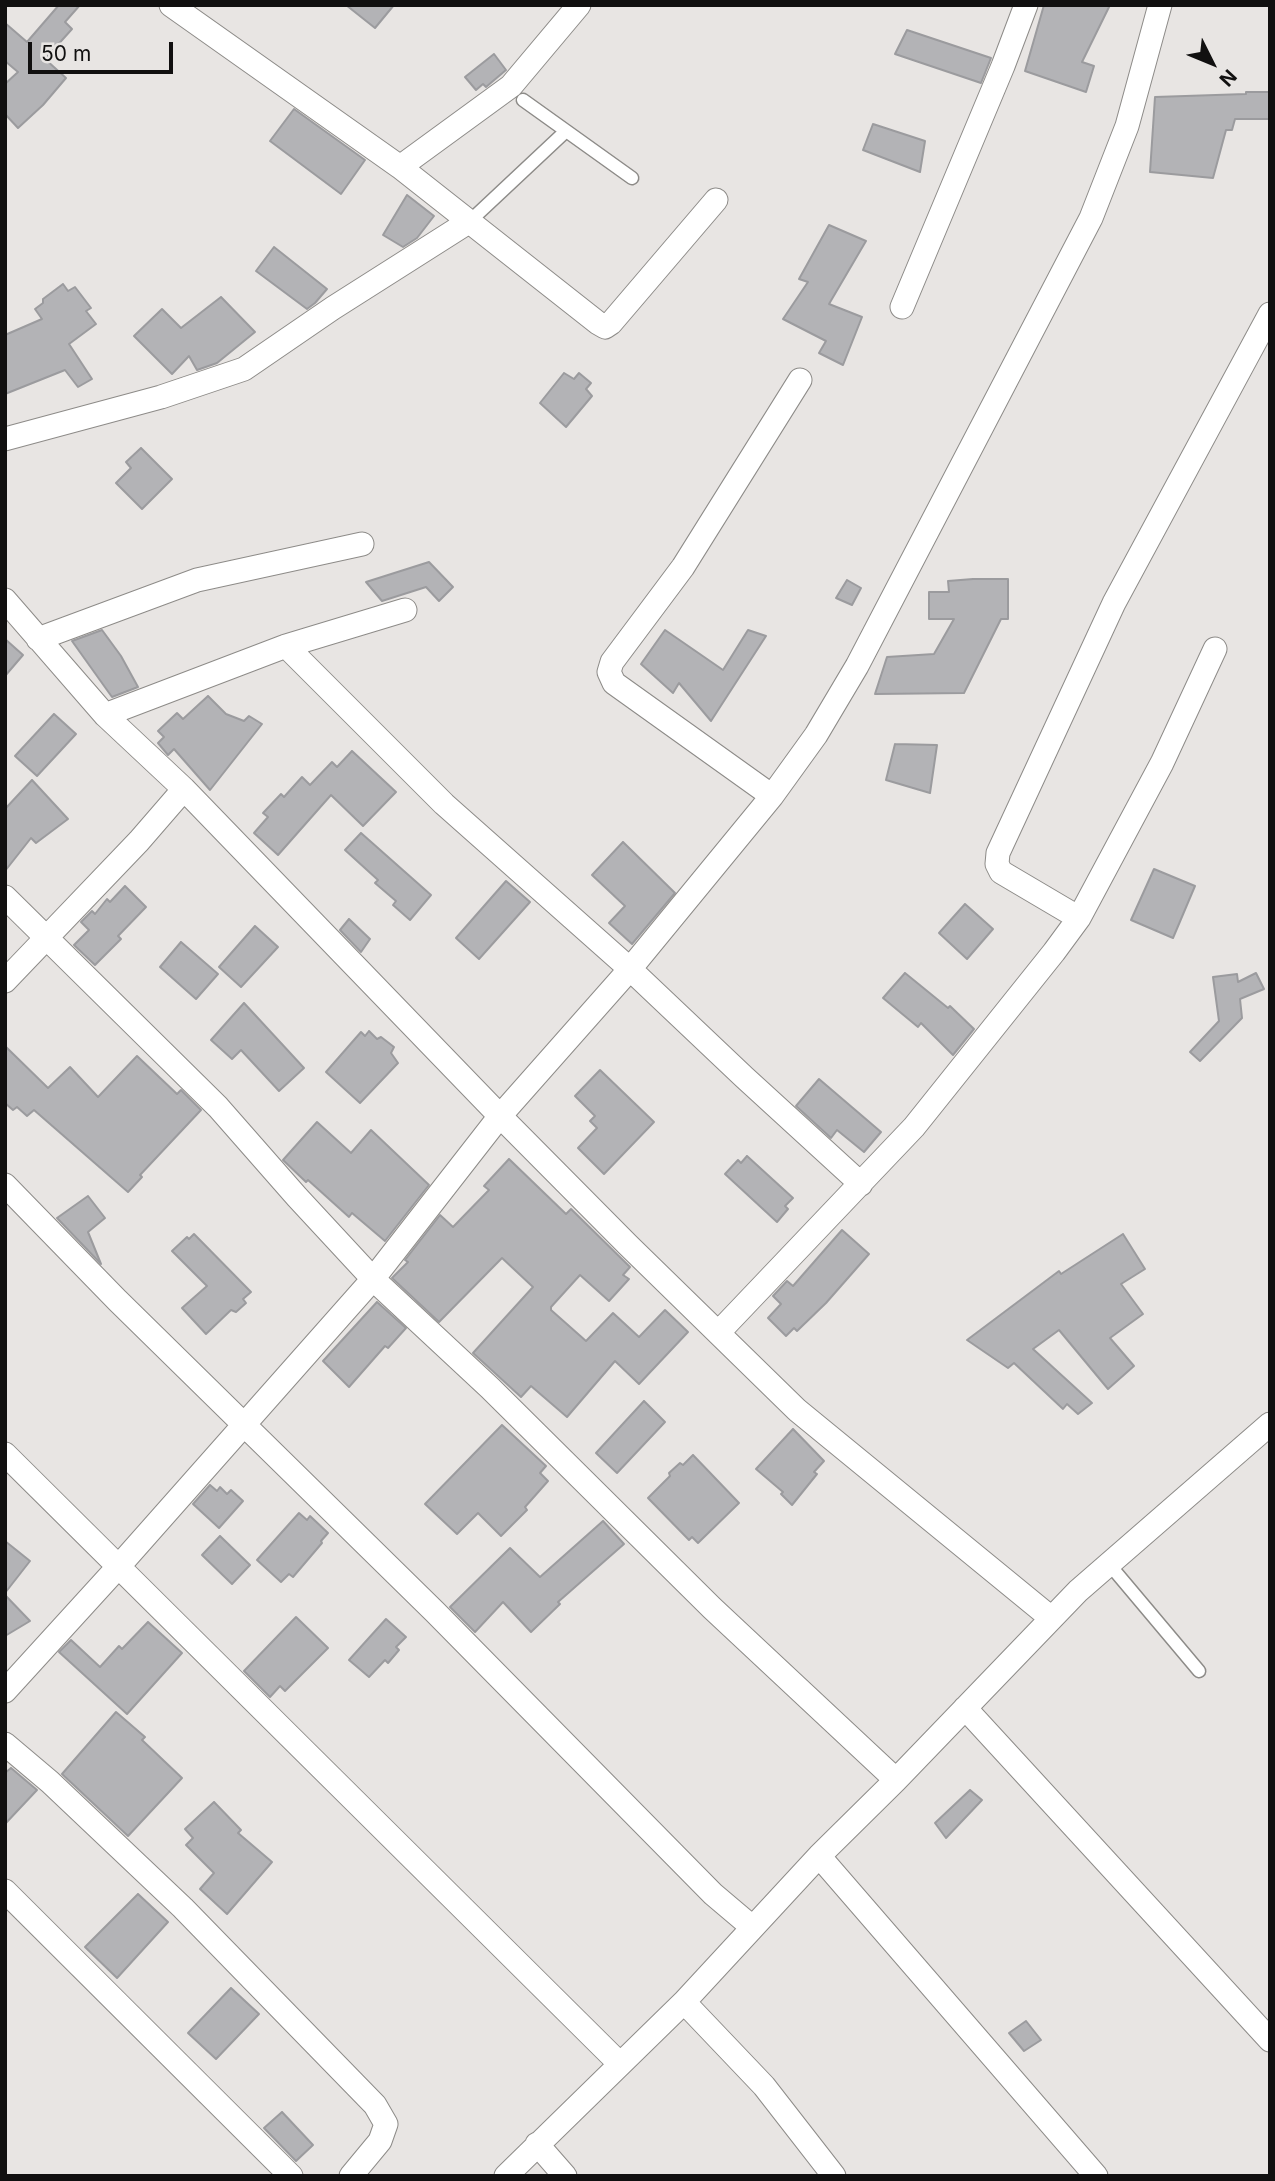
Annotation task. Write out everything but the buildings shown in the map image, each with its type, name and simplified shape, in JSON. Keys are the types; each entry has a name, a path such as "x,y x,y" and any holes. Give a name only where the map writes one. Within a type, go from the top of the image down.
{"street":[{"path":"171,5 400,167 605,327 716,200"},
{"path":"400,167 511,86 579,5"},
{"path":"902,307 1026,5"},
{"path":"5,1691 245,1426 373,1279 500,1116 630,969 772,796 816,735 857,666 1091,218 1128,126 1160,5"},
{"path":"5,439 161,397 244,369 332,308 470,220"},
{"path":"1079,918 1001,873 997,864 998,853 1114,603 1270,314"},
{"path":"772,796 614,682 609,672 611,662 683,568 800,380"},
{"path":"38,639 197,580 362,544"},
{"path":"5,600 105,715 184,789 500,1116 797,1410 1051,1618"},
{"path":"105,715 286,646 405,610"},
{"path":"286,646 444,804 630,969 861,1184"},
{"path":"718,1333 914,1127 1035,978 1079,918 1162,763 1215,649"},
{"path":"5,981 139,842 184,789"},
{"path":"5,897 218,1107 373,1279 490,1388 732,1627 896,1780"},
{"path":"5,1185 117,1300 435,1612 713,1894 752,1927"},
{"path":"506,2176 684,2002 819,1856 1051,1618 1270,1423"},
{"path":"5,1454 620,2064"},
{"path":"965,1708 1270,2040"},
{"path":"5,1744 50,1782 183,1908 375,2105 386,2124 380,2141 351,2176"},
{"path":"819,1856 1096,2176"},
{"path":"5,1892 291,2176"},
{"path":"684,2002 764,2086 834,2176"},
{"path":"537,2144 565,2176"}],"lane":[{"path":"523,100 632,178"},
{"path":"470,220 566,131"},
{"path":"1109,1564 1199,1671"}]}
